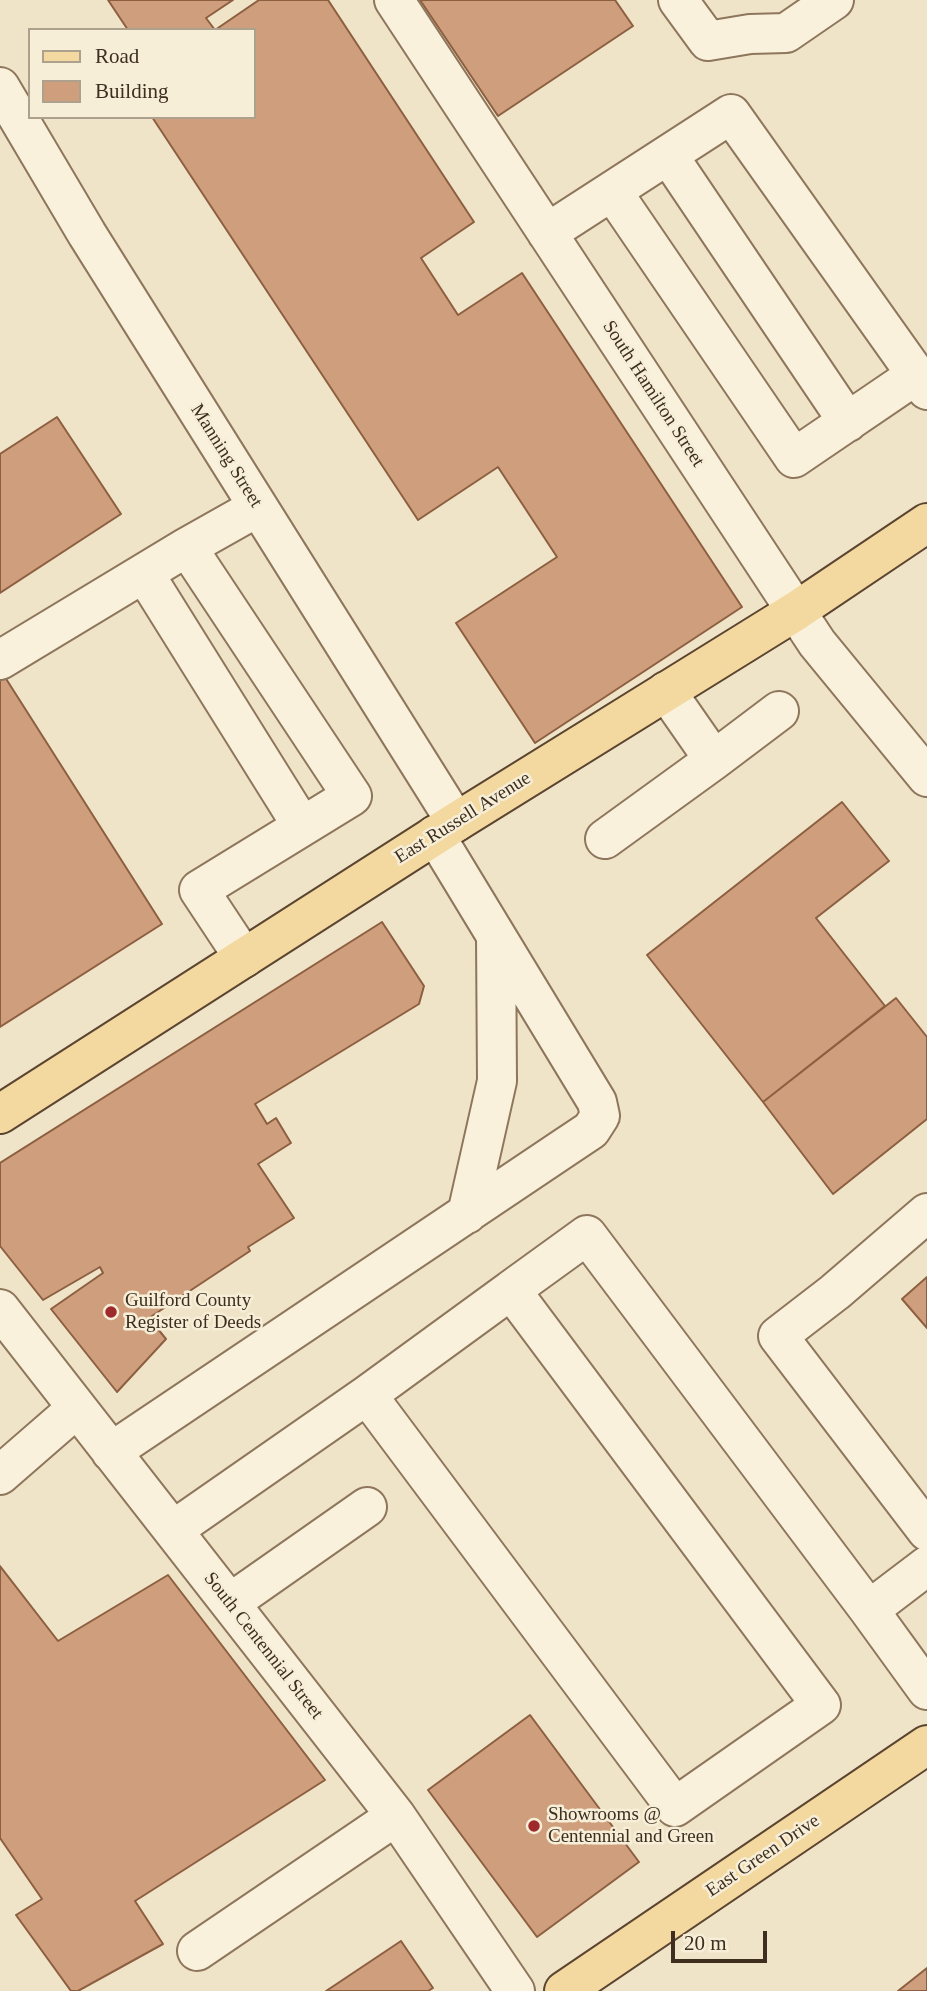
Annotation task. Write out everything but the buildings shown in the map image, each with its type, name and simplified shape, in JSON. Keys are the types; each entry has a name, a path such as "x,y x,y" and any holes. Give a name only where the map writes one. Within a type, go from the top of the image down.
{"main road":[{"name":"East Russell Avenue","path":"0,1114 446,828 796,611 927,523"},
{"name":"East Green Drive","path":"564,1991 927,1745"}],"street":[{"name":"South Hamilton Street","path":"394,0 817,643 927,777"},
{"path":"678,0 708,41 750,34 786,33 834,0"},
{"name":"Manning Street","path":"0,88 87,234 258,507 446,828 496,934 597,1102 600,1116 591,1129 467,1214"},
{"path":"547,233 730,114 921,382 848,422 794,458 612,191"},
{"path":"668,155 848,422"},
{"path":"0,660 258,507"},
{"path":"187,547 352,796 199,890 244,958"},
{"path":"144,573 302,826"},
{"path":"667,691 714,760"},
{"path":"606,839 779,711"},
{"path":"111,1452 467,1214 497,1081 496,934"},
{"path":"927,1213 835,1293 778,1336 927,1531"},
{"path":"173,1530 367,1395 587,1235 927,1690"},
{"path":"367,1395 675,1807 821,1704 511,1290"},
{"name":"South Centennial Street","path":"0,1309 397,1816 515,1991"},
{"path":"4,1462 77,1408"},
{"path":"230,1603 367,1507"},
{"path":"869,1610 927,1566"},
{"path":"197,1951 397,1816"}],"place":[{"name":"Guilford County Register of Deeds","path":"111,1312"},
{"name":"Showrooms @ Centennial and Green","path":"534,1826"}]}
